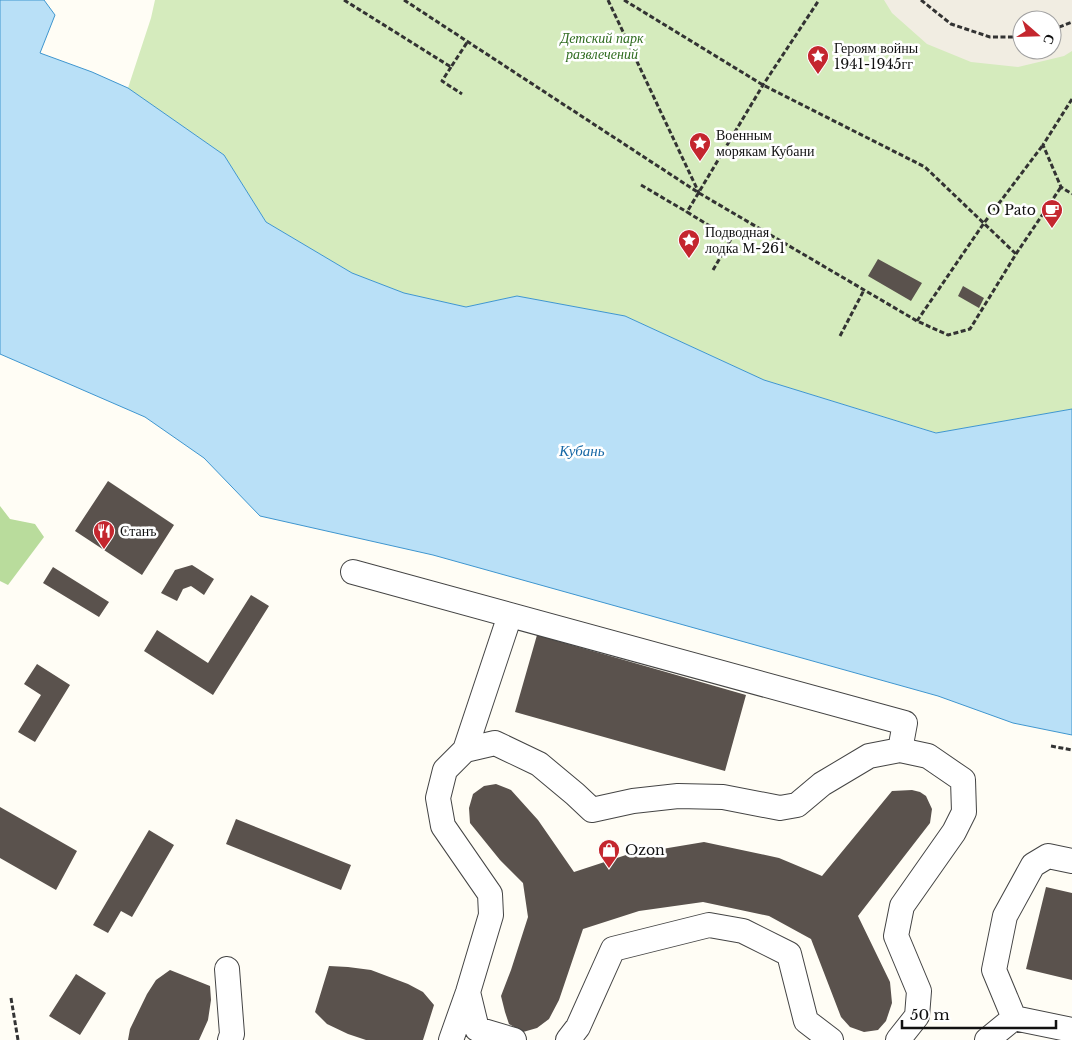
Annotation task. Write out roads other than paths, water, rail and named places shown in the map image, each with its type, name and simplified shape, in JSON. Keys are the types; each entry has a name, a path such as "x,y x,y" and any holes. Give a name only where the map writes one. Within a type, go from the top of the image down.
{"lane":[{"path":"353,572 906,724 900,750"},
{"path":"451,1040 468,992 491,914 490,894 443,826 438,798 445,770 465,750 510,615"},
{"path":"465,750 495,743 540,764 592,810 633,801 678,796 723,797 780,808 797,806 822,784 869,756 900,750 928,756 962,780 964,812 954,832 902,906 896,936 919,991 917,1016 898,1040"},
{"path":"1014,1018 994,970 1005,916 1033,865 1048,856 1072,861"},
{"path":"568,1040 578,1027 613,949 709,925 743,931 789,954 806,1021 831,1040"},
{"path":"227,969 232,1034 230,1040"},
{"path":"468,992 477,1028 514,1040"},
{"path":"1014,1018 1072,1030"},
{"path":"987,1040 1014,1018"}],"water":[{"name":"Кубань","path":"0,0 44,0 55,15 40,53 92,72 128,88 224,155 266,222 352,273 404,293 466,307 517,296 625,316 764,380 936,433 1072,409 1072,735 1013,723 938,696 433,555 260,516 204,458 145,417 0,354"}],"place":[{"name":"Героям войны 1941-1945гг","path":"818,75"},
{"name":"Военным морякам Кубани","path":"700,162"},
{"name":"O Pato","path":"1052,229"},
{"name":"Подводная лодка М-261","path":"689,259"},
{"name":"Станъ","path":"104,550"},
{"name":"Ozon","path":"609,869"}],"park label":[{"name":"Детский парк развлечений","path":"602,46"}]}
